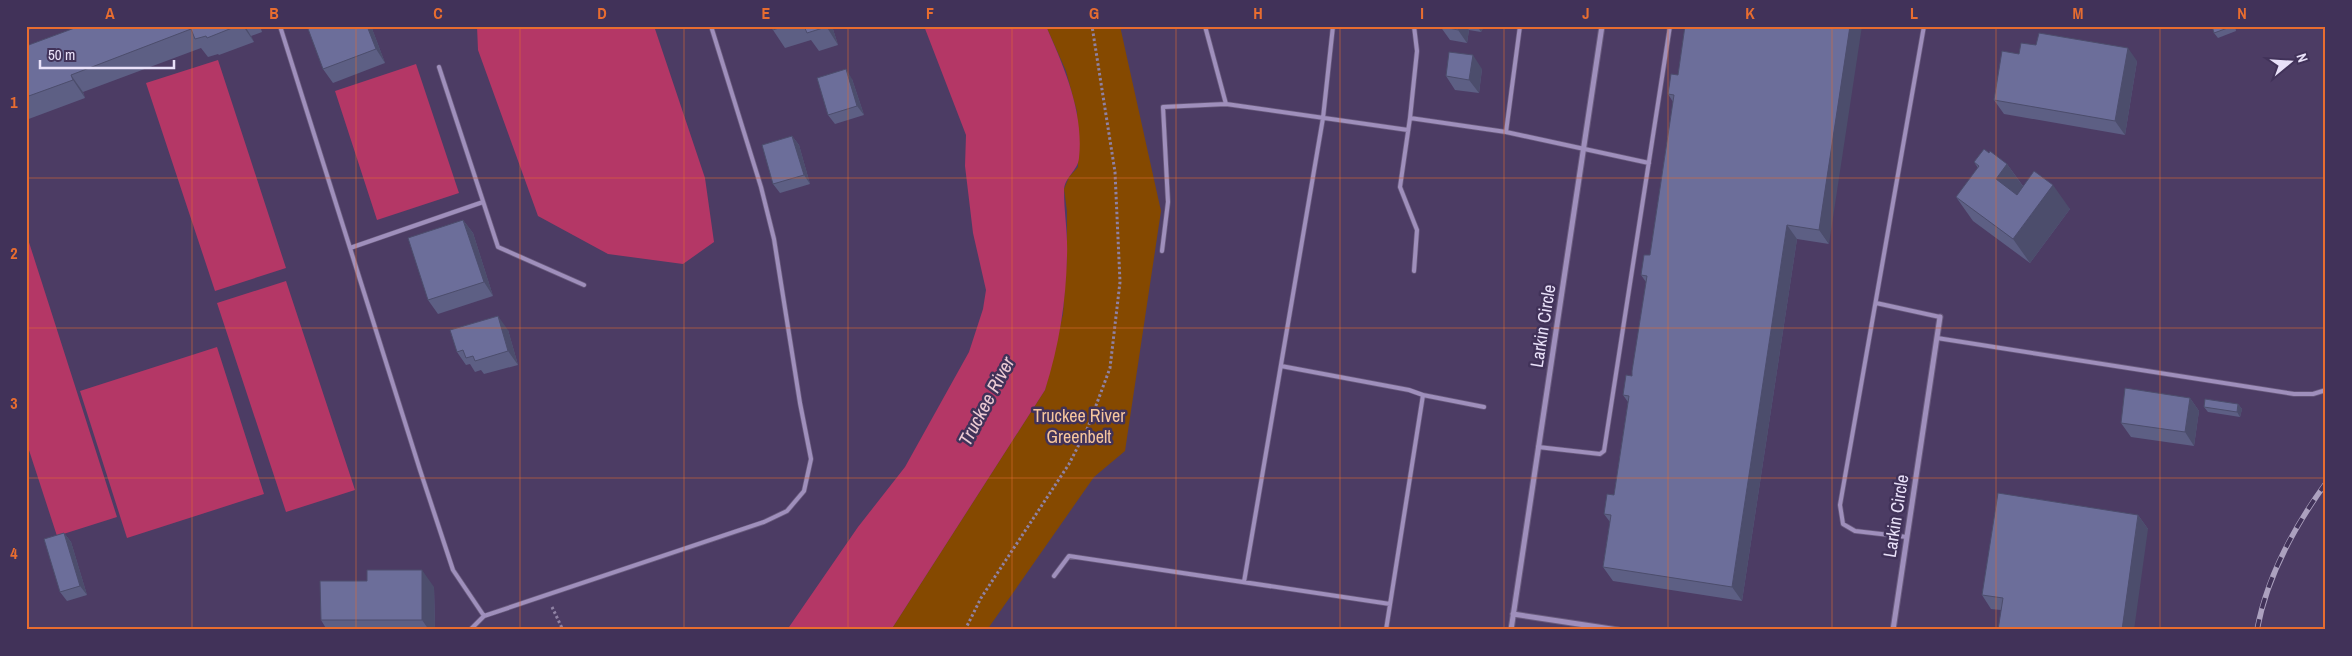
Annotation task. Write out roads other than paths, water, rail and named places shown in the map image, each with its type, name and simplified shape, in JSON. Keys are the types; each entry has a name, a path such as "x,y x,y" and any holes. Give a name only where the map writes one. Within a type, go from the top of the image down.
{"street":[{"name":"Larkin Circle","path":"1511,630 1602,26"},
{"name":"Larkin Circle","path":"1892,630 1940,318"},
{"path":"1513,614 1618,630"}],"lane":[{"path":"26,28 31,26"},
{"path":"280,26 453,570 484,616"},
{"path":"470,630 484,616 764,522 787,511 804,491 811,459 800,403 774,239 761,187 711,26"},
{"path":"1205,26 1226,104"},
{"path":"1244,582 1324,118 1333,26"},
{"path":"1414,26 1417,51 1400,187 1417,230 1414,271"},
{"path":"1506,132 1520,26"},
{"path":"1538,447 1600,454 1604,451 1670,26"},
{"path":"1907,537 1855,531 1843,524 1840,505 1924,26"},
{"path":"440,67 498,247 584,285"},
{"path":"1162,251 1168,202 1163,107 1226,104 1408,130"},
{"path":"1410,118 1506,132 1649,163"},
{"path":"350,248 483,202"},
{"path":"1876,303 1940,318"},
{"path":"1937,338 2294,394 2313,394 2326,390"},
{"path":"1281,366 1484,406"},
{"path":"1386,630 1422,395"},
{"path":"1054,576 1069,556 1390,604"}],"water":[{"path":"477,26 654,26 705,178 714,242 683,264 608,254 538,216 478,50"},
{"name":"Truckee River","path":"924,26 1046,26 1066,74 1076,107 1080,141 1078,163 1066,182 1064,191 1067,240 1066,273 1061,324 1054,357 1045,390 891,630 787,630 858,527 905,467 969,352 983,309 986,290 973,233 965,166 966,135"},
{"path":"218,60 286,268 215,291 146,83"},
{"path":"416,64 459,193 377,220 335,91"},
{"path":"26,233 117,517 57,536 26,441"},
{"path":"286,281 355,490 286,512 217,303"},
{"path":"217,347 264,494 127,538 80,391"}],"railway":[{"path":"2257,630 2268,590 2283,553 2303,517 2326,483"}],"park label":[{"name":"Truckee River Greenbelt","path":"1079,426"}]}
